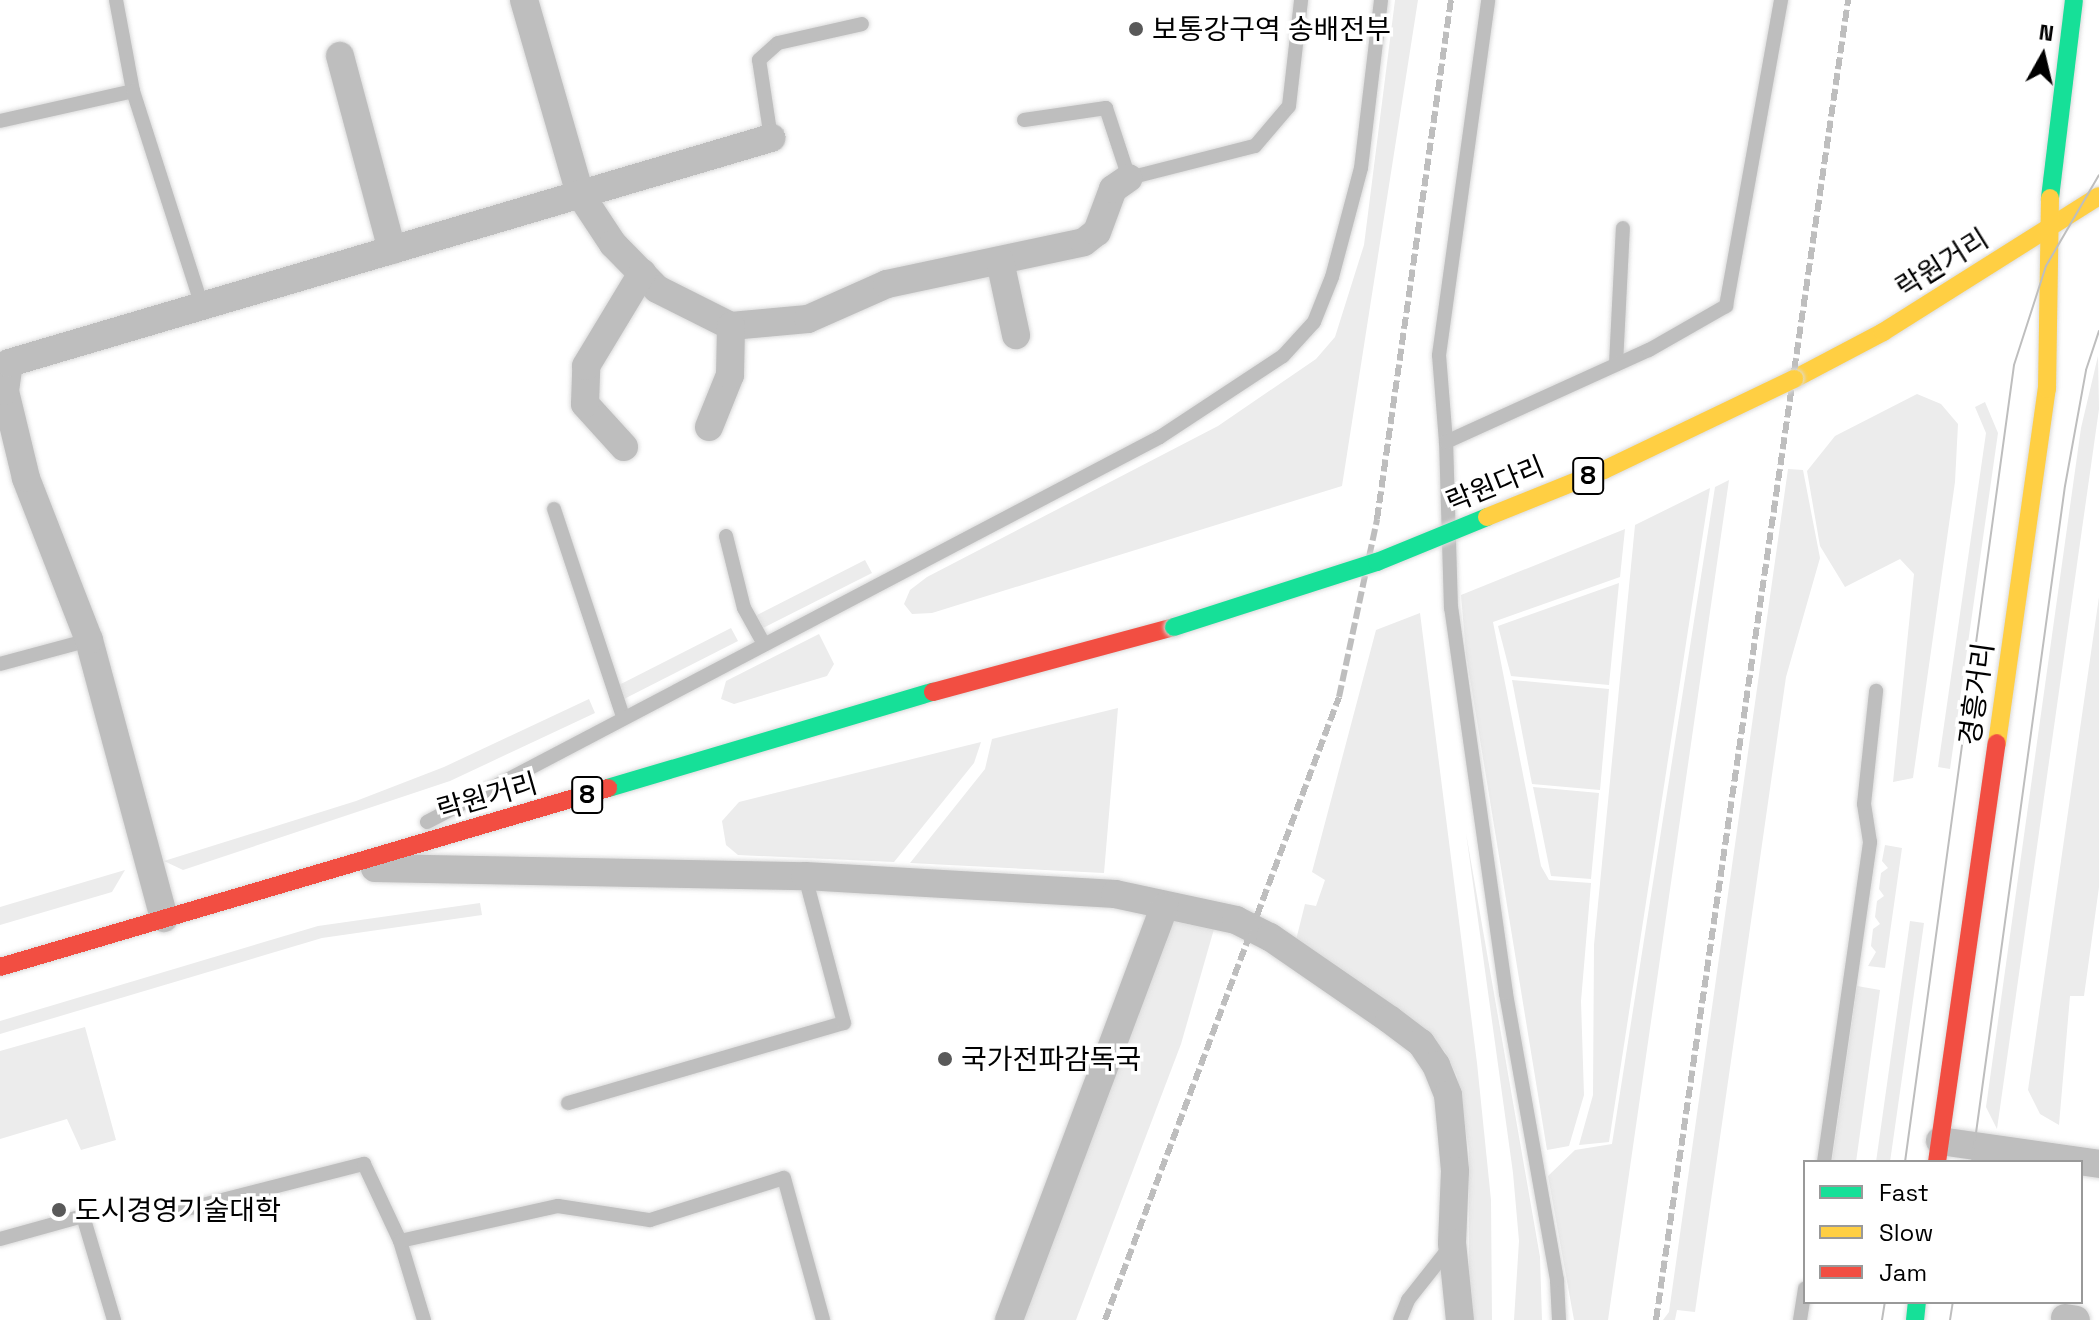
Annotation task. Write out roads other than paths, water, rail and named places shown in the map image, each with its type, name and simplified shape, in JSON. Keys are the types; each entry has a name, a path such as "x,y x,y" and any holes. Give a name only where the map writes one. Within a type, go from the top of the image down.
{"main road":[{"name":"경흥거리","path":"1939,1152 2047,389 2046,232 2074,0"},
{"name":"8","path":"2046,232 2099,196"},
{"name":"락원거리","path":"1867,341 2046,232"},
{"name":"락원다리","path":"1174,627 1377,562 1604,470 1867,341"},
{"name":"락원거리","path":"0,967 985,677 1174,627"}],"street":[{"path":"524,0 580,194 613,244 657,289 731,326 808,319 887,284 1084,242 1097,232 1113,189 1129,178"},
{"path":"340,56 392,250"},
{"path":"164,918 89,640 26,478 5,391 4,363 771,138"},
{"path":"1000,261 1016,335"},
{"path":"624,447 585,404 586,366 642,273"},
{"path":"709,427 730,375 731,326"},
{"path":"342,867 805,876 1115,894 1164,907 1236,920 1270,937 1421,1043 1448,1095 1455,1171 1452,1243 1460,1320"},
{"path":"1009,1320 1164,907"},
{"path":"1939,1152 2046,1160"}],"lane":[{"path":"116,0 133,91 202,306"},
{"path":"1024,120 1106,108 1129,178 1255,146 1289,106 1301,0"},
{"path":"342,867 763,642 1160,437 1233,393 1304,334 1314,322 1332,277 1361,168 1381,0"},
{"path":"1488,0 1439,355 1446,442 1451,608 1501,962 1557,1280 1559,1320"},
{"path":"1446,442 1616,364 1726,306 1781,0"},
{"path":"771,138 759,60 778,43 862,24"},
{"path":"0,121 133,91"},
{"path":"1616,364 1623,228"},
{"path":"554,509 623,717"},
{"path":"726,536 744,608 763,642"},
{"path":"0,664 89,640"},
{"path":"1824,1160 1870,842 1864,804 1876,691"},
{"path":"568,1103 844,1023 805,876"},
{"path":"183,1210 364,1164 400,1241 424,1320"},
{"path":"400,1241 558,1206 650,1220 784,1178 823,1320"},
{"path":"0,1239 83,1216 114,1320"},
{"path":"1400,1320 1408,1300 1452,1243"}],"tram line":[{"path":"1905,1160 2014,365 2046,266 2099,175"},
{"path":"1972,1160 2065,486 2086,370 2099,331"},
{"path":"1882,1320 1885,1304"},
{"path":"1950,1320 1953,1304"}],"railway":[{"path":"1105,1320 1339,697 1377,519 1451,0"},
{"path":"1656,1320 1848,0"}],"place":[{"name":"보통강구역 송배전부","path":"1136,29"},
{"name":"국가전파감독국","path":"945,1059"},
{"name":"도시경영기술대학","path":"59,1210"}]}
